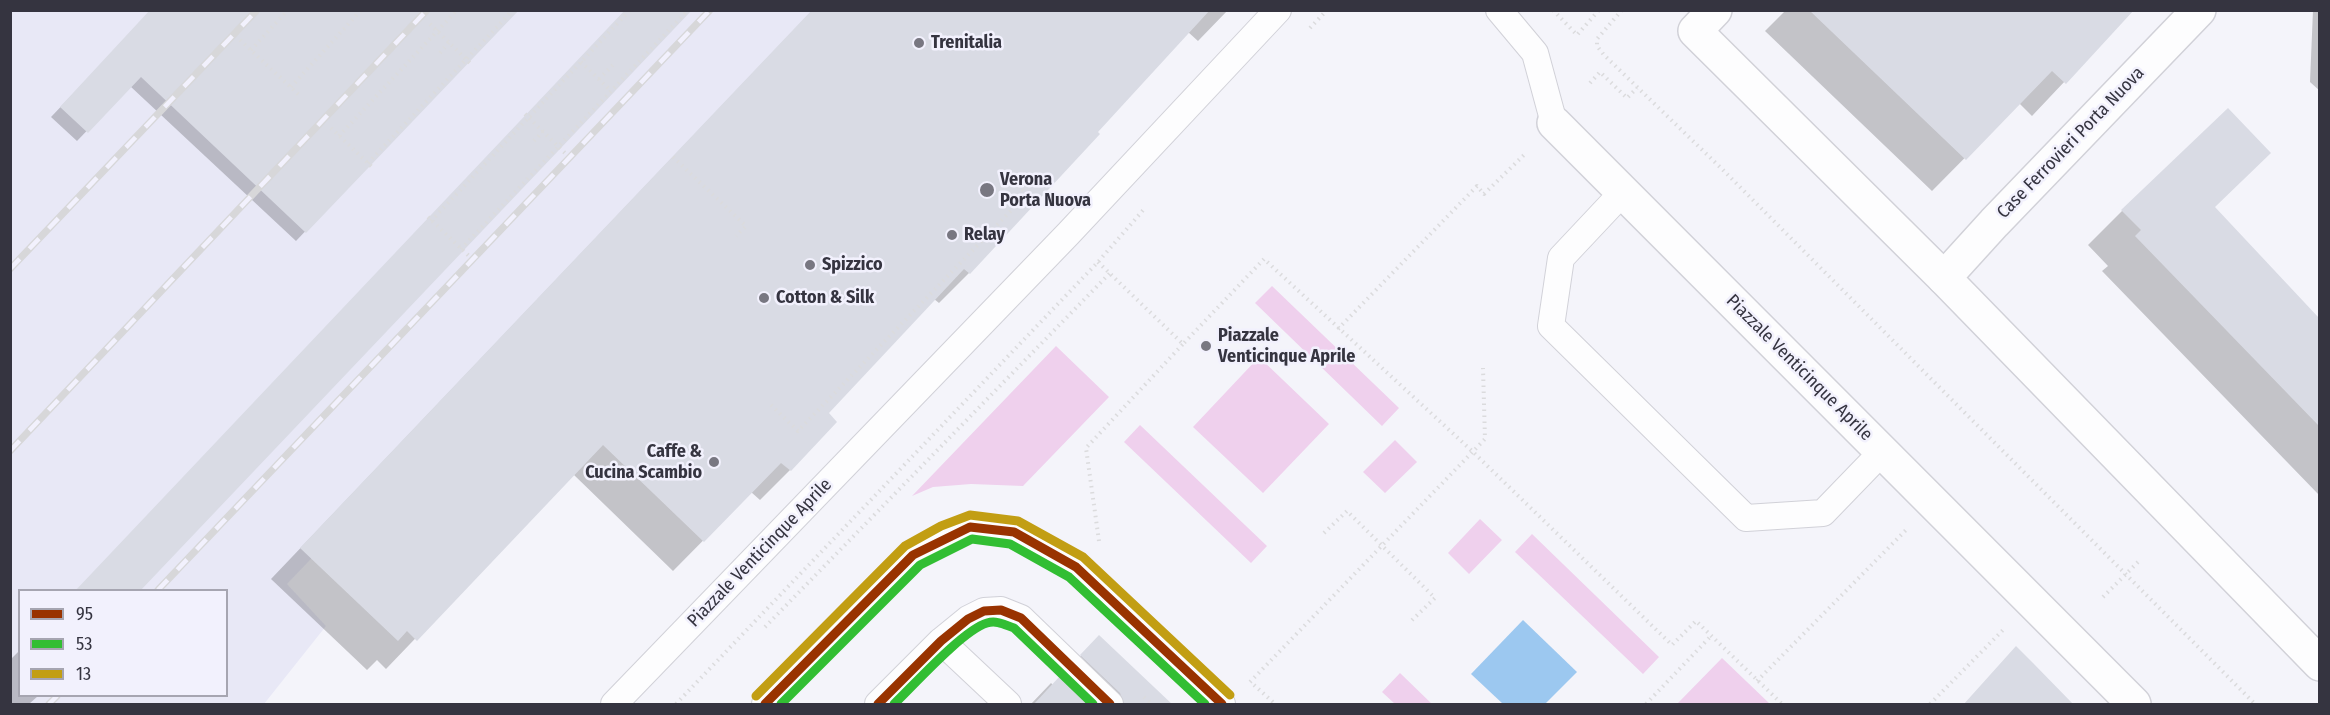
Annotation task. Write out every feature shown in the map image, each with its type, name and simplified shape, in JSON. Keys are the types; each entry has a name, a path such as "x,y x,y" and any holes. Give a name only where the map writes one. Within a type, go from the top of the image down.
{"street":[{"path":"1714,10 1695,31 1944,278 2319,664"},
{"name":"Case Ferrovieri Porta Nuova","path":"1944,278 2199,10"},
{"name":"Piazzale Venticinque Aprile","path":"1554,123 2134,705"}],"lane":[{"name":"Piazzale Venticinque Aprile","path":"614,705 1068,234 1278,10"},
{"name":"Piazzale Venticinque Aprile","path":"1499,10 1535,53 1554,123"},
{"path":"1624,191 1561,258 1551,326 1746,518 1823,513 1882,452"},
{"path":"765,705 913,555 970,527 1014,532 1077,567 1222,705"},
{"path":"878,705 941,642 968,619 984,611 1001,610 1021,618 1110,705"},
{"path":"941,642 1008,705"}],"path":[{"path":"251,50 288,10"},
{"path":"291,87 361,10"},
{"path":"339,136 457,10"},
{"path":"368,163 513,10"},
{"path":"469,256 448,232 429,219 630,10"},
{"path":"461,249 688,10"},
{"path":"1303,36 1327,10"},
{"path":"1553,10 1577,34 1599,10"},
{"path":"1622,10 1597,39 1597,46 2255,705"},
{"path":"430,24 471,64"},
{"path":"240,40 300,95"},
{"path":"440,53 449,42"},
{"path":"269,67 274,62"},
{"path":"581,62 611,91"},
{"path":"599,79 614,64"},
{"path":"1590,83 1600,72 1627,98 1637,88"},
{"path":"527,115 565,153"},
{"path":"331,128 372,167"},
{"path":"534,141 543,131"},
{"path":"351,148 357,142"},
{"path":"1338,329 1477,186 1484,194 1526,153"},
{"path":"673,157 746,226 736,236"},
{"path":"771,405 798,431 1027,194 1018,187"},
{"path":"676,705 1098,261 1149,203"},
{"path":"1100,542 1086,448 1264,259 1472,451 1672,645 1696,621 1782,705"},
{"path":"1098,261 1183,344"},
{"path":"765,627 1110,273"},
{"path":"1250,682 1485,439 1483,368"},
{"path":"1324,534 1347,511 1435,598 1410,622"},
{"path":"1757,681 1909,526"},
{"path":"2103,597 2141,559"},
{"path":"1930,705 2008,625"},
{"path":"1646,705 1711,636"},
{"path":"1242,674 1275,705"}],"shaded area":[{"path":"10,11 836,11 287,584 326,626 264,704 11,704"},
{"path":"1272,286 1399,408 1382,426 1255,303"},
{"path":"1056,346 1109,397 1023,486 971,484 933,487 912,496"},
{"path":"1259,357 1329,424 1263,493 1193,427"},
{"path":"1140,425 1267,546 1251,563 1124,442"},
{"path":"1395,440 1417,462 1385,493 1363,472"},
{"path":"1480,519 1502,540 1469,574 1448,553"},
{"path":"1532,534 1659,657 1643,674 1515,552"},
{"path":"1722,658 1770,704 1677,704"},
{"path":"1400,673 1432,704 1395,704 1382,692"}],"water":[{"path":"1523,620 1577,672 1545,704 1503,704 1471,674"}],"building":[{"path":"150,10 519,10 306,233 141,77 88,133 60,107"},
{"path":"625,10 692,10 142,589 77,589"},
{"path":"812,10 1210,10 1098,132 1100,134 970,274 964,269 829,413 837,422 791,471 781,463 704,542 603,445 417,641 407,631 398,641 300,548"},
{"path":"1809,10 2134,10 2066,84 2052,71 1966,160"},
{"path":"2228,108 2271,153 2215,207 2319,318 2319,426 2135,236 2141,230 2121,210"},
{"path":"1099,635 1173,705 1125,705 1120,693 1080,655"},
{"path":"2016,646 2033,663 2074,705 1963,705"},
{"path":"1060,676 1089,705 1033,705"}],"railway":[{"path":"10,269 257,10"},
{"path":"10,451 427,10"},
{"path":"159,589 710,10"},
{"path":"49,704 56,697"}],"transit line":[{"name":"13","path":"756,696 905,546 941,526 970,515 1018,521 1083,557 1230,695"},
{"name":"95","path":"765,704 913,555 970,527 1014,532 1076,567 1222,704"},
{"name":"53","path":"781,704 920,565 972,539 1010,544 1069,577 1205,704"},
{"name":"95","path":"878,704 941,641 968,619 984,611 1001,610 1021,618 1110,704"},
{"name":"53","path":"894,704 965,636 987,623 994,622 1014,628 1093,704"}],"place":[{"name":"Trenitalia","path":"919,43"},
{"name":"Verona Porta Nuova","path":"987,190"},
{"name":"Relay","path":"952,235"},
{"name":"Spizzico","path":"810,265"},
{"name":"Cotton & Silk","path":"764,298"},
{"name":"Piazzale Venticinque Aprile","path":"1206,346"},
{"name":"Caffe & Cucina Scambio","path":"714,462"}]}
